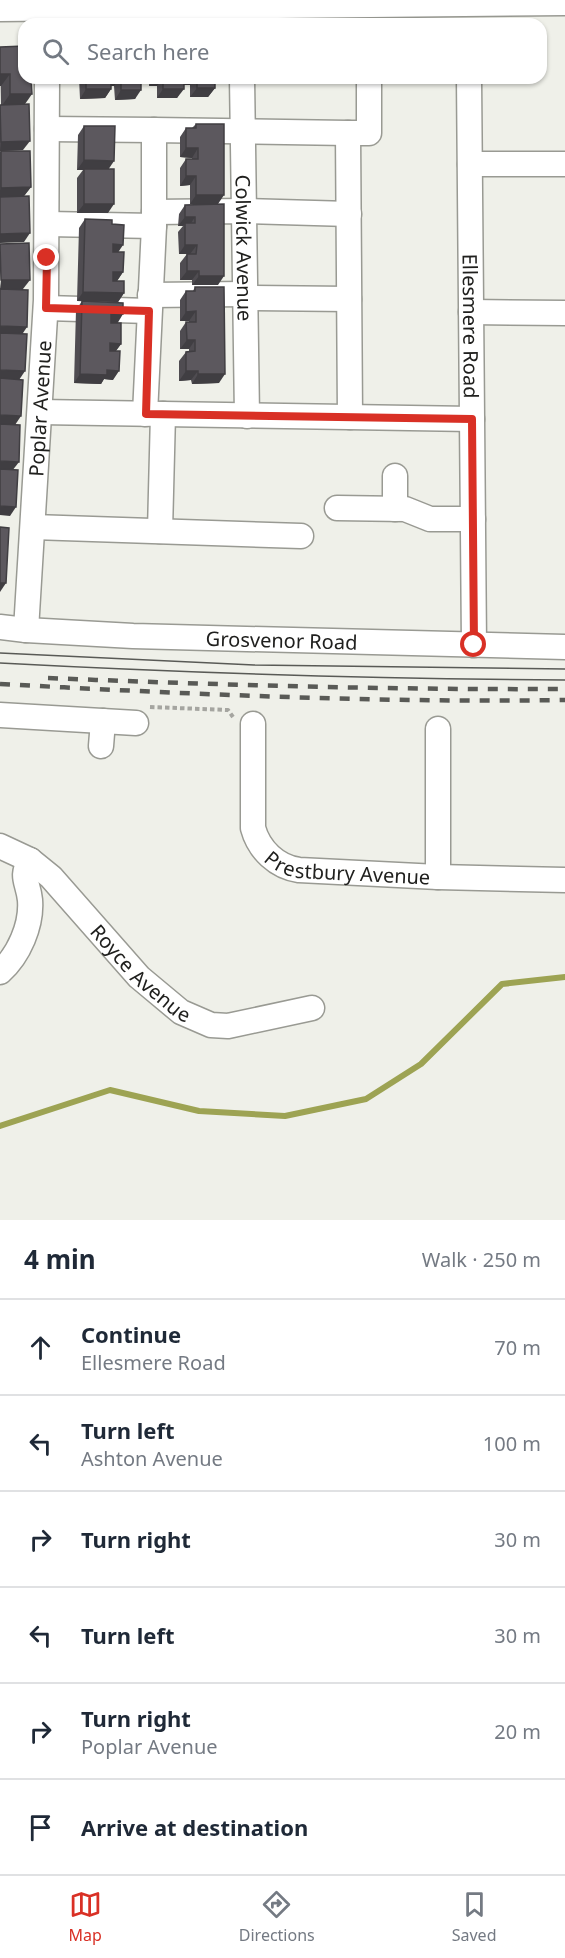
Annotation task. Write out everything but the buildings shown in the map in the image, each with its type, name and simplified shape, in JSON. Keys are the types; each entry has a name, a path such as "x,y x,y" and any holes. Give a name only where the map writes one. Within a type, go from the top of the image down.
{"street":[{"path":"0,9 46,16 369,15 565,3"},
{"name":"Poplar Avenue","path":"26,630 46,308 47,84"},
{"name":"Colwick Avenue","path":"242,84 247,416"},
{"path":"47,129 369,133 369,84"},
{"name":"Ellesmere Road","path":"470,84 474,645"},
{"path":"154,130 154,219 149,303 159,531"},
{"path":"348,134 350,417"},
{"path":"470,164 565,164"},
{"path":"48,224 154,219 244,211 349,214"},
{"path":"46,308 245,296 350,299"},
{"path":"471,312 565,313"},
{"path":"40,412 472,419"},
{"path":"395,476 395,508"},
{"path":"337,508 395,508 413,511 430,519 473,519"},
{"path":"33,527 301,536"},
{"name":"Grosvenor Road","path":"0,627 133,636 565,647"},
{"path":"0,715 136,723"},
{"path":"101,746 103,721"},
{"name":"Prestbury Avenue","path":"252,724 253,828 261,846 273,859 289,868 438,877 565,880"},
{"path":"438,729 438,877"},
{"name":"Royce Avenue","path":"0,846 30,860 51,877 140,977 181,1012 211,1025 228,1026 312,1008"},
{"path":"0,972 21,945 27,924 30,902 24,871 30,860"}],"path":[{"path":"136,723 149,707 228,710 252,724"}],"waterway":[{"path":"0,1126 110,1090 199,1111 285,1116 366,1099 421,1064 502,984 565,977"}],"tram line":[{"path":"0,653 254,665 565,669"},
{"path":"0,663 282,675 565,680"}],"railway":[{"path":"48,678 435,689 565,689"},
{"path":"0,684 353,699 565,700"}],"route":[{"path":"47,258 46,308 149,311 146,414 472,419 474,645"}]}
